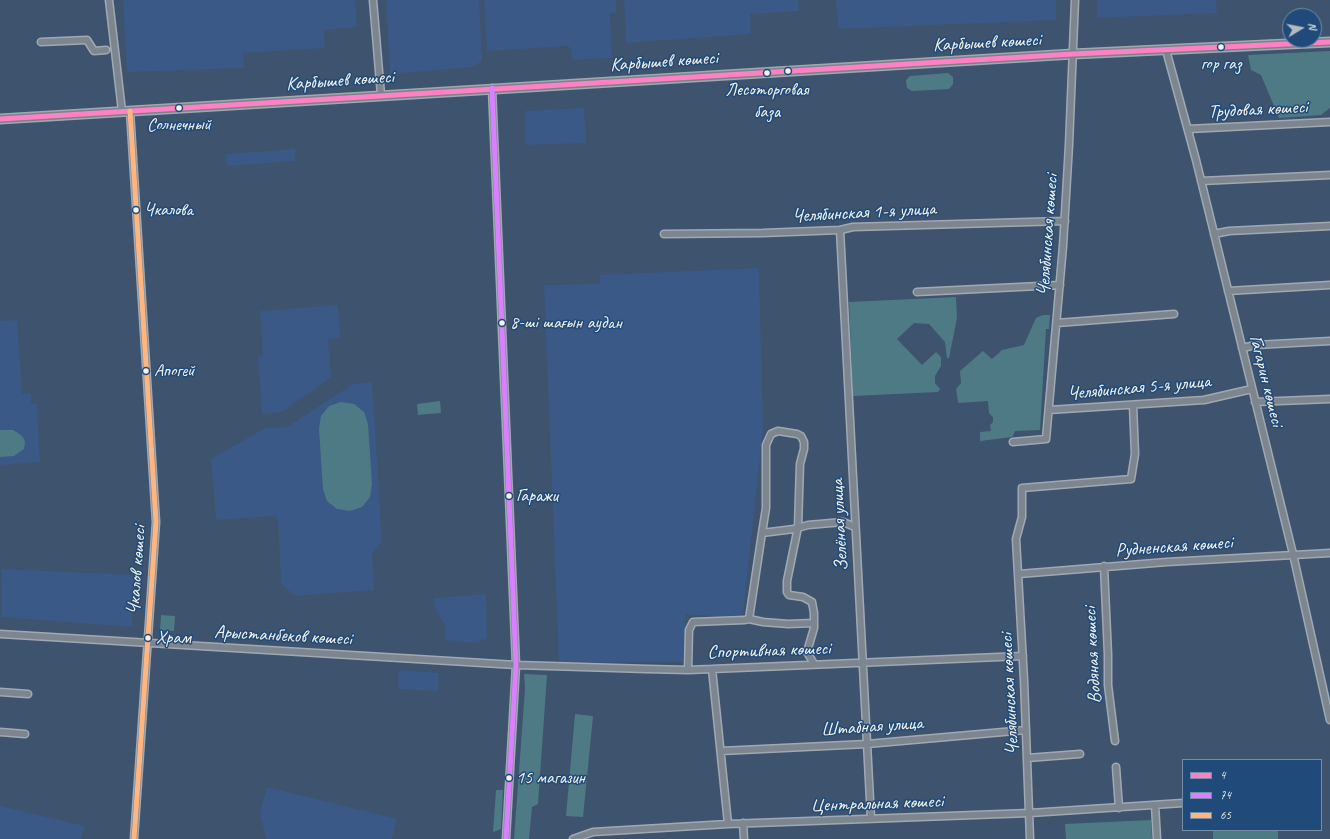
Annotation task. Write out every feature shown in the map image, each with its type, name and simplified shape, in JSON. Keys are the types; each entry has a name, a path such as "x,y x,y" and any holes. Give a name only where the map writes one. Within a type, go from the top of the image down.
{"main road":[{"name":"Карбышев көшесі","path":"0,119 1073,54 1330,42"}],"street":[{"name":"Чкалов көшесі","path":"109,0 126,111 155,491 156,522 134,839"},
{"path":"373,0 381,95"},
{"name":"Челябинская көшесі","path":"1013,442 1046,439 1065,221 1074,0"},
{"path":"41,42 87,40 94,51 106,50"},
{"name":"Гагарин көшесі","path":"1166,50 1188,129 1293,554 1330,716"},
{"path":"492,88 516,665 506,839"},
{"name":"Трудовая көшесі","path":"1188,129 1330,122"},
{"path":"1201,181 1330,175"},
{"name":"Челябинская 1-я улица","path":"664,234 840,230 853,227 1065,221"},
{"path":"1214,234 1229,231 1330,226"},
{"name":"Зелёная улица","path":"840,230 871,819"},
{"path":"917,292 1060,285"},
{"path":"1228,292 1330,285"},
{"path":"1057,323 1174,314"},
{"path":"1242,348 1256,345 1330,341"},
{"name":"Челябинская 5-я улица","path":"1049,410 1204,400 1252,389"},
{"path":"1255,402 1330,399"},
{"name":"Челябинская көшесі","path":"1030,839 1028,758 1016,540 1022,517 1022,488 1132,479 1135,454 1133,405"},
{"path":"749,619 766,508 766,445 771,434 778,432 801,436 804,442 800,464 798,527 787,581 787,592 789,595 803,597 812,602 814,624 808,652 814,664"},
{"path":"762,533 843,522 855,527"},
{"name":"Рудненская көшесі","path":"1019,574 1104,566 1330,552"},
{"name":"Водяная көшесі","path":"1104,566 1108,685 1115,741"},
{"path":"688,670 688,630 693,622 749,619 788,624 814,624"},
{"name":"Арыстанбеков көшесі","path":"0,634 516,665"},
{"name":"Спортивная көшесі","path":"516,665 688,670 1023,656"},
{"path":"712,669 728,824"},
{"path":"0,692 28,694"},
{"name":"Штабная улица","path":"721,751 867,744 1026,730"},
{"path":"0,732 25,734"},
{"path":"1028,758 1080,754"},
{"path":"1116,767 1118,808"},
{"name":"Центральная көшесі","path":"573,839 593,832 728,824 1030,813 1182,803"},
{"path":"1155,805 1157,839"},
{"path":"744,824 744,839"}],"shaded area":[{"path":"123,0 355,0 357,27 324,30 325,48 243,53 244,68 127,72"},
{"path":"386,0 479,0 482,61 473,67 390,74"},
{"path":"484,0 616,0 616,13 610,13 612,58 572,60 572,51 568,46 487,51"},
{"path":"624,0 798,0 799,11 750,14 751,34 626,43"},
{"path":"835,0 1056,0 1056,20 839,29"},
{"path":"1097,0 1216,0 1217,13 1097,18"},
{"path":"584,108 586,143 525,145 525,111"},
{"path":"295,149 295,161 227,166 226,154"},
{"path":"759,268 763,430 743,614 726,617 686,614 683,662 559,662 544,285 600,284 600,275"},
{"path":"338,305 340,338 328,339 331,377 282,412 262,414 258,357 263,356 260,311"},
{"path":"17,320 22,394 31,394 31,404 37,404 40,462 0,465 0,321"},
{"path":"372,382 382,542 372,553 374,590 295,596 281,584 278,520 275,516 216,520 211,459 265,428 287,427 353,384"},
{"path":"2,569 134,575 132,627 1,617"},
{"path":"486,594 487,638 477,643 445,640 446,627 434,606 434,598"},
{"path":"399,670 439,673 438,691 398,689"},
{"path":"267,787 397,819 392,839 266,839 260,813"},
{"path":"0,806 85,826 81,839 0,839"}],"green space":[{"path":"1330,51 1330,108 1321,115 1279,118 1261,75 1251,70 1248,55"},
{"path":"948,73 953,77 953,84 949,89 912,91 907,88 906,80 910,76"},
{"path":"956,297 957,318 949,358 947,358 945,342 929,324 914,323 897,339 922,365 936,352 941,357 941,366 935,376 935,383 940,389 938,392 853,396 849,302"},
{"path":"1043,315 1050,315 1049,329 1046,329 1040,430 1015,431 1012,437 980,441 980,432 991,431 990,425 993,422 993,417 989,413 988,401 958,402 956,389 961,383 960,371 983,351 992,359 1002,350 1024,345 1036,318"},
{"path":"440,401 441,413 418,415 417,404"},
{"path":"341,402 354,404 364,412 368,424 372,484 370,497 362,507 350,511 337,509 327,501 323,489 319,429 321,416 329,406"},
{"path":"0,430 13,430 18,433 23,437 25,442 24,449 14,456 0,457"},
{"path":"161,615 175,616 174,631 160,630"},
{"path":"524,674 547,675 538,804 532,807 529,839 514,839 525,689"},
{"path":"575,714 593,716 583,817 566,816"},
{"path":"496,790 503,790 501,829 493,832"},
{"path":"1151,820 1152,839 1066,839 1065,824"},
{"path":"1213,831 1278,831 1278,839 1213,839"}],"transit line":[{"name":"4","path":"0,119 1073,54 1330,42"},
{"name":"74","path":"492,88 516,665 506,839"},
{"name":"65","path":"130,111 156,522 134,839"}],"place":[{"name":"гор газ","path":"1221,47"},
{"name":"Лесоторговая база","path":"767,73"},
{"name":"Солнечный","path":"179,108"},
{"name":"Чкалова","path":"136,210"},
{"name":"8-ші шағын аудан","path":"502,323"},
{"name":"Апогей","path":"146,371"},
{"name":"Гаражи","path":"509,496"},
{"name":"Храм","path":"148,638"},
{"name":"15 магазин","path":"509,778"}]}
